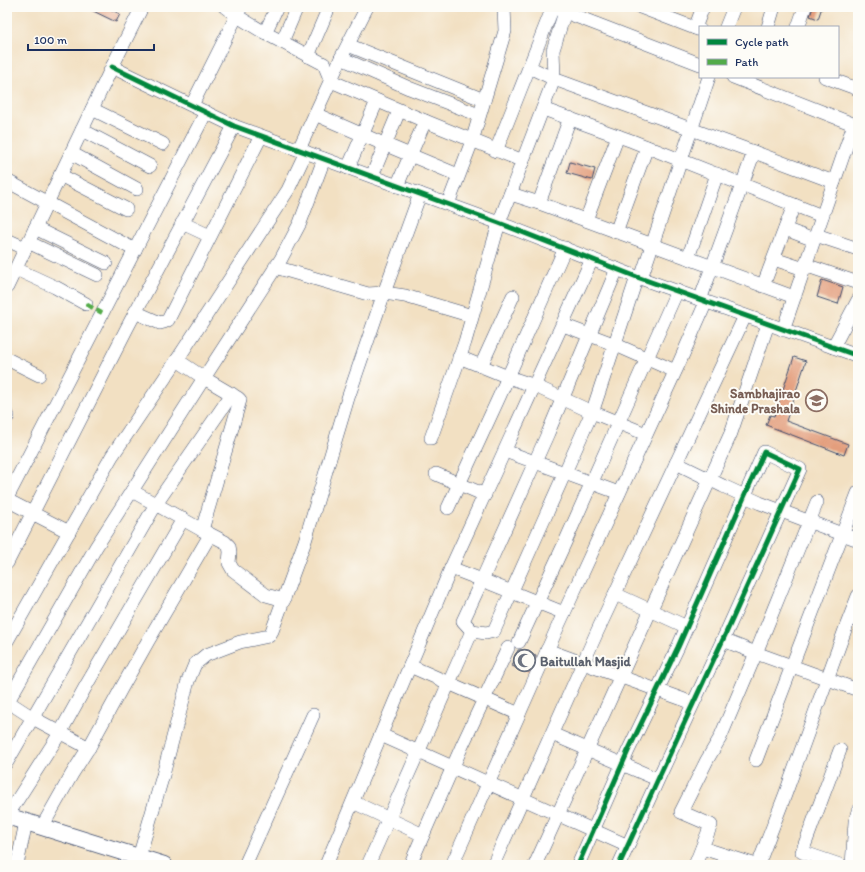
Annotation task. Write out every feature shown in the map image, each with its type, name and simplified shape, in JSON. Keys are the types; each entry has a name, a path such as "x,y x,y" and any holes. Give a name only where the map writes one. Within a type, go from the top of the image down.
{"main road":[{"path":"7,816 164,865"}],"street":[{"path":"7,287 142,7"},
{"path":"225,7 239,11 265,33 324,64 331,81 399,111 523,161"},
{"path":"265,33 277,7"},
{"path":"282,42 297,7"},
{"path":"308,56 329,7"},
{"path":"7,641 112,456 177,360 288,190 315,114 366,7"},
{"path":"448,204 472,141 505,31 504,7"},
{"path":"496,151 553,7 699,64"},
{"path":"640,7 671,13 698,29 703,7"},
{"path":"726,26 734,7"},
{"path":"768,26 774,7"},
{"path":"798,26 806,7"},
{"path":"192,105 239,11"},
{"path":"431,438 460,357 499,223 554,79 553,50 565,12"},
{"path":"348,44 484,100"},
{"path":"341,58 409,88 479,115"},
{"path":"112,67 234,126 499,223 703,301 858,356"},
{"path":"529,67 554,79 834,182"},
{"path":"617,269 535,462 463,621 472,631 486,633 494,631 592,412 639,277 652,245 709,78"},
{"path":"736,78 856,125 834,182 783,330"},
{"path":"828,78 858,89"},
{"path":"348,168 377,101"},
{"path":"92,109 163,144"},
{"path":"543,109 681,160 822,216"},
{"path":"372,176 399,111"},
{"path":"69,532 7,499 206,112"},
{"path":"315,114 458,175"},
{"path":"539,203 570,118"},
{"path":"397,186 425,121"},
{"path":"7,563 135,312 234,126"},
{"path":"82,130 150,166"},
{"path":"135,312 160,323 168,320 261,136"},
{"path":"586,220 618,136"},
{"path":"616,232 647,147"},
{"path":"452,865 547,650 675,371 703,301 712,267 754,152"},
{"path":"71,153 137,189"},
{"path":"89,748 33,718 7,702 96,547 275,267 300,223 324,159"},
{"path":"688,258 717,174"},
{"path":"60,175 126,209"},
{"path":"7,181 135,250"},
{"path":"139,857 188,681 195,664 206,655 240,642 269,636 272,631 304,541 348,398 420,194"},
{"path":"511,194 586,220 794,297"},
{"path":"764,286 794,204"},
{"path":"182,223 210,236"},
{"path":"35,228 106,262"},
{"path":"785,229 858,249"},
{"path":"7,240 27,245 97,274"},
{"path":"448,508 565,248"},
{"path":"326,865 451,568 592,259"},
{"path":"774,259 858,283"},
{"path":"275,267 368,294 384,293 405,296 472,316"},
{"path":"16,269 55,287 86,304"},
{"path":"410,865 484,699 537,602 568,538 677,291"},
{"path":"481,366 513,296"},
{"path":"833,347 858,300"},
{"path":"493,865 524,799 583,663 745,316"},
{"path":"535,865 731,433 768,324"},
{"path":"563,325 616,345 675,371"},
{"path":"460,357 508,377 535,386 592,412 646,434"},
{"path":"7,359 40,375"},
{"path":"42,827 72,774 89,748 206,532 226,449 240,400 177,360"},
{"path":"7,762 156,504 232,394"},
{"path":"505,451 619,493"},
{"path":"578,865 622,765 687,627 764,452 800,469 619,865"},
{"path":"676,463 745,496 808,522 858,540"},
{"path":"436,474 485,495"},
{"path":"132,491 225,542 229,546 229,564 233,570 266,595 284,600"},
{"path":"756,760 858,493"},
{"path":"695,865 711,825 682,812 720,738 817,502"},
{"path":"7,816 60,733 183,519"},
{"path":"451,568 564,613"},
{"path":"615,594 687,627"},
{"path":"702,848 757,865 785,795 858,596"},
{"path":"368,865 472,631"},
{"path":"723,640 858,690"},
{"path":"547,650 693,703"},
{"path":"410,666 519,714"},
{"path":"246,865 312,715"},
{"path":"552,734 657,780"},
{"path":"381,735 628,846"},
{"path":"840,750 802,852 806,859 840,865"},
{"path":"352,802 423,835"},
{"path":"852,865 856,841 855,822 858,810"},
{"path":"17,865 26,822"}],"building":[{"path":"85,7 106,7 120,14 116,22"},
{"path":"813,7 822,7 818,19 810,16"},
{"path":"570,162 595,169 592,180 567,173"},
{"path":"822,280 843,287 838,304 817,297"},
{"path":"794,357 806,361 786,421 848,444 844,455 766,425 770,415 774,416"},
{"name":"Baitullah Masjid","path":"518,650 536,655 529,672 512,666"}],"marked path":[{"path":"86,304 102,313"}],"cycle path":[{"path":"112,67 234,126 499,223 637,277 858,356"},
{"path":"578,865 628,751 678,647 764,452 800,469 619,865"}],"place":[{"name":"Sambhajirao Shinde Prashala","path":"816,400"},
{"name":"Baitullah Masjid","path":"525,661"}]}
